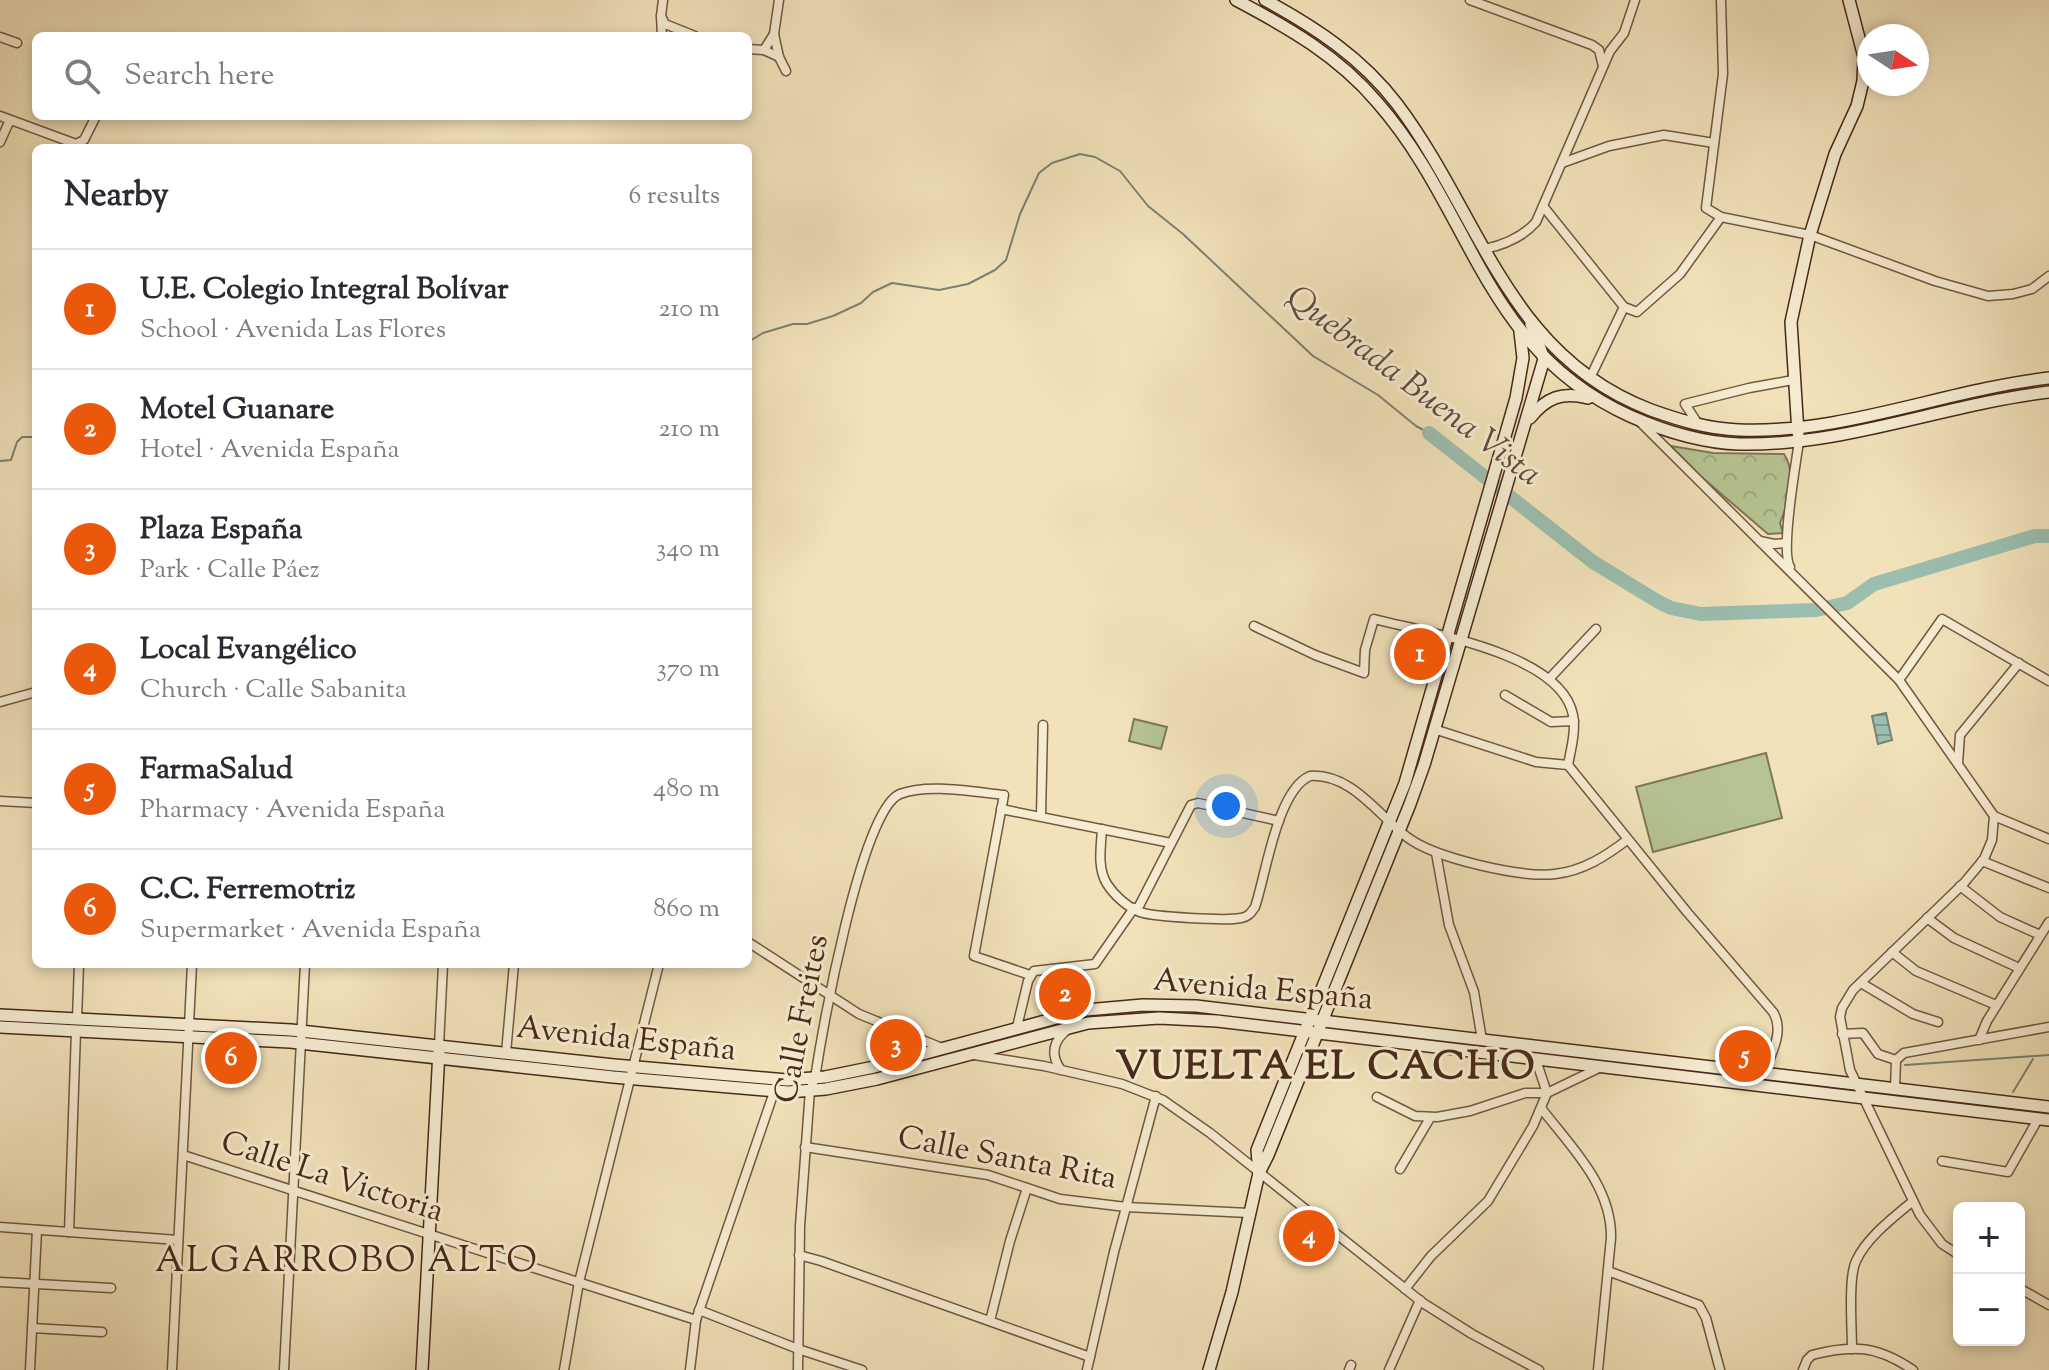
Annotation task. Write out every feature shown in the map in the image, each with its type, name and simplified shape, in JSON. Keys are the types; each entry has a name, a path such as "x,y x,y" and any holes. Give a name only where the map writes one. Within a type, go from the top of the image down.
{"street":[{"path":"662,32 663,0"},
{"path":"779,0 774,34 786,71"},
{"path":"1236,0 1325,52 1377,101 1409,145 1520,332 1544,359 1595,398 1637,419 1899,680 1994,816 2049,839"},
{"path":"1209,1370 1229,1307 1259,1173 1417,787 1544,359 1531,324 1421,137 1387,92 1333,41 1265,0"},
{"path":"1470,0 1592,45 1599,50 1603,61 1602,71"},
{"path":"1485,249 1504,245 1529,230 1543,206 1610,51 1624,33 1635,0"},
{"path":"1721,0 1723,74 1706,208 1721,217 1810,235 1935,281 1988,296 2032,289 2049,276"},
{"path":"1794,574 1786,560 1799,441 1791,322 1810,235 1835,154 1857,106 1863,81 1864,57 1849,0"},
{"path":"661,16 665,24 681,32"},
{"path":"764,50 774,34"},
{"path":"0,37 17,43"},
{"path":"752,49 764,50 779,57"},
{"path":"0,142 5,118 76,144 84,140 94,120"},
{"path":"1562,163 1609,146 1664,135 1714,143"},
{"path":"1543,206 1624,307 1637,312 1680,274 1721,217"},
{"path":"1590,378 1624,307"},
{"path":"1531,324 1564,358 1590,378 1642,406 1698,424 1741,430 1798,427 2049,378"},
{"path":"1259,1173 1257,1150 1405,783 1522,370 1520,332"},
{"path":"1522,370 1544,359 1564,358"},
{"path":"1698,424 1685,404 1793,380"},
{"path":"1525,425 1541,405 1564,394 1589,398 1672,432 1716,442 1799,441 2049,392"},
{"path":"1756,540 1786,543"},
{"path":"1254,626 1315,655 1364,673 1365,650 1374,619 1511,656 1549,679 1568,701 1574,721 1568,765 1777,1019 1778,1030 1764,1073"},
{"path":"1899,680 1942,619 2049,681"},
{"path":"1549,679 1596,629"},
{"path":"1959,767 1957,750 1960,735 2019,663"},
{"path":"0,702 32,693"},
{"path":"1505,695 1551,722 1574,721"},
{"path":"1041,816 1043,725"},
{"path":"1434,729 1536,762 1568,765"},
{"path":"1936,734 1949,738 1960,735"},
{"path":"1102,829 1100,859 1104,880 1116,896 1135,909 1160,915 1233,919 1247,916 1255,907 1279,821 1296,787 1306,777 1331,779 1356,792 1399,831 1436,853 1515,871 1556,874 1594,862 1627,840"},
{"name":"Calle Freites","path":"798,1370 799,1255 810,1090 815,1078 828,995 859,876 889,803 900,794 939,789 1004,795 1001,809"},
{"path":"0,801 32,803"},
{"path":"1017,1027 1030,975 1038,969 1095,964 1135,909 1187,809 1195,803 1279,821"},
{"path":"1030,975 974,956 1001,809 1171,843"},
{"path":"1953,1250 1934,1236 1913,1201 1846,1060 1842,1008 1861,983 1982,861 1992,840 1994,816"},
{"path":"1436,853 1449,925 1474,992 1482,1040"},
{"path":"1982,861 2049,888"},
{"path":"1960,886 2000,917 2040,935"},
{"path":"1927,918 1954,938 2019,968"},
{"path":"1979,1040 1996,1005 2049,922"},
{"path":"752,945 874,1022 942,1048"},
{"path":"1892,952 1916,971 1996,1005"},
{"path":"69,1232 79,968"},
{"path":"172,1370 192,968"},
{"path":"284,1370 305,968"},
{"path":"422,1370 443,968"},
{"path":"506,1053 514,968"},
{"path":"564,1370 579,1282 658,968"},
{"path":"1861,983 1913,1014 1938,1022"},
{"name":"Avenida España","path":"439,1052 506,1053 630,1073 762,1080 815,1078 865,1070 1086,1010 1151,1005 1219,1008 2049,1107"},
{"name":"Avenida España","path":"0,1015 77,1025 302,1037 774,1092 867,1081 1073,1025 1172,1018 2043,1119"},
{"name":"Avenida España","path":"0,1027 77,1025"},
{"path":"1061,1070 1054,1058 1054,1047 1073,1025"},
{"path":"1895,1089 1896,1060 1904,1053 2049,1027"},
{"path":"1842,1034 1863,1033 1878,1054 1896,1060"},
{"path":"1405,1289 1431,1256 1488,1201 1541,1108 1547,1093 1536,1060 1535,1046"},
{"path":"966,1055 995,1057 1061,1070 1130,1086 1156,1096 1210,1133 1420,1300 1472,1334 1539,1370"},
{"path":"1377,1097 1415,1116 1430,1118 1470,1111 1525,1093 1547,1093 1600,1067"},
{"path":"690,1370 699,1310 774,1092"},
{"path":"1087,1370 1156,1096"},
{"path":"1541,1108 1587,1167 1605,1199 1611,1225 1598,1370"},
{"path":"1400,1169 1430,1118"},
{"path":"1942,1161 2008,1172 2043,1119"},
{"name":"Calle Santa Rita","path":"805,1147 988,1175 1060,1199 1126,1207 1249,1213"},
{"name":"Calle La Victoria","path":"183,1155 696,1320"},
{"path":"990,1321 1027,1188"},
{"path":"1852,1349 1856,1261 1880,1231 1913,1201"},
{"path":"0,1227 178,1240"},
{"path":"30,1370 37,1230"},
{"path":"799,1255 1090,1357"},
{"path":"1608,1271 1699,1305 1706,1318 1720,1370"},
{"path":"0,1282 111,1288"},
{"path":"2025,1291 2049,1305"},
{"path":"1389,1370 1420,1300"},
{"path":"699,1310 798,1349 862,1370"},
{"path":"32,1328 102,1332"},
{"path":"1803,1370 1812,1355 1852,1349 1880,1351 1913,1370"}],"green space":[{"path":"1671,446 1713,453 1784,454 1791,479 1780,523 1783,533 1768,534 1698,474"},
{"path":"1134,719 1167,727 1161,749 1129,741"},
{"path":"1766,753 1782,818 1653,852 1636,787"},
{"path":"1125,1010 1196,1010 1254,1018 1087,1019 876,1075 825,1083 1071,1017"},
{"path":"880,1032 909,1042 912,1050 880,1058"},
{"path":"1615,1061 1838,1086 1839,1089 1596,1062"},
{"path":"1881,1092 2049,1111 2049,1116 1880,1095"}],"shaded area":[{"path":"1886,713 1892,740 1878,744 1872,716"}],"waterway":[{"name":"Quebrada Buena Vista","path":"752,340 793,324 807,324 833,316 892,283 939,290 968,284 995,270 1006,260 1020,214 1039,173 1052,163 1080,154 1095,157 1120,171 1148,206 1183,234 1313,356 1378,395 1429,433"},
{"name":"Quebrada Buena Vista","path":"1429,433 1593,562 1671,608 1701,614 1816,610 1847,603 1874,584 2035,536 2049,536"},
{"name":"Quebrada Buena Vista","path":"0,461 11,460 22,437 32,437"},
{"path":"1905,1065 2049,1055"},
{"path":"2013,1092 2033,1059"}],"place":[{"name":"U.E. Colegio Integral Bolívar","path":"1420,654"},
{"name":"Motel Guanare","path":"1065,994"},
{"name":"Plaza España","path":"896,1045"},
{"name":"FarmaSalud","path":"1745,1056"},
{"name":"C.C. Ferremotriz","path":"231,1058"},
{"name":"Local Evangélico","path":"1309,1236"}],"district":[{"name":"VUELTA EL CACHO","path":"1326,1068"},
{"name":"ALGARROBO ALTO","path":"347,1262"}]}
